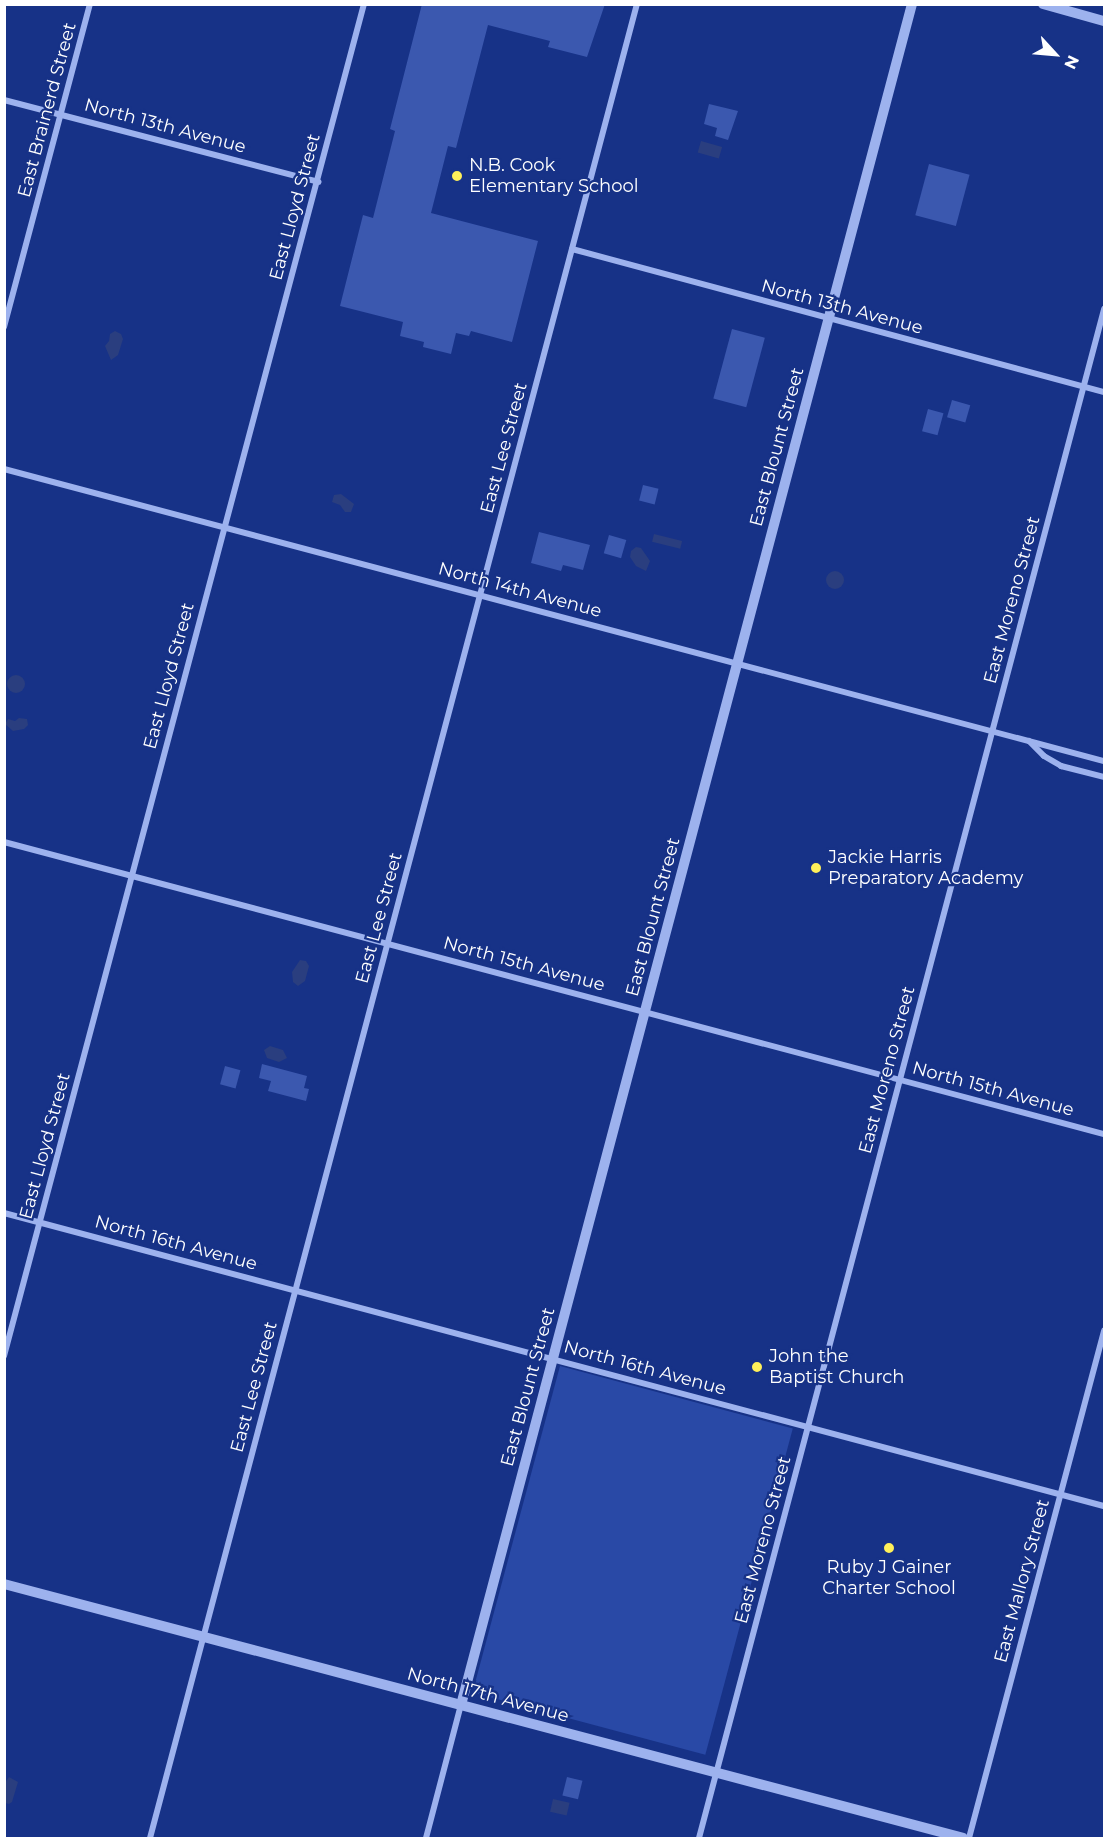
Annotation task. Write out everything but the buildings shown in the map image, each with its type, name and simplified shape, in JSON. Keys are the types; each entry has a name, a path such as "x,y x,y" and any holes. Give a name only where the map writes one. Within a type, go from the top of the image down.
{"street":[{"name":"East Brainerd Street","path":"4,327 90,4"},
{"name":"East Lloyd Street","path":"4,1356 364,4"},
{"name":"East Lee Street","path":"150,1839 638,4"},
{"name":"East Blount Street","path":"426,1839 912,4"},
{"path":"1044,4 1104,21"},
{"name":"North 13th Avenue","path":"4,100 318,182"},
{"name":"North 13th Avenue","path":"572,249 1104,393"},
{"name":"East Moreno Street","path":"699,1839 1104,309"},
{"name":"North 14th Avenue","path":"4,469 1104,761"},
{"name":"North 14th Avenue","path":"1029,740 1044,756 1062,766 1104,777"},
{"name":"North 15th Avenue","path":"4,842 1104,1134"},
{"name":"North 16th Avenue","path":"4,1213 1104,1506"},
{"name":"East Mallory Street","path":"969,1839 1104,1331"},
{"name":"North 17th Avenue","path":"4,1584 963,1839"}],"shaded area":[{"path":"701,141 722,147 719,159 698,153"},
{"path":"115,331 121,334 123,339 118,355 111,360 105,346 110,334"},
{"path":"341,494 354,504 351,512 345,512 340,505 332,502 334,495"},
{"path":"654,534 682,541 680,549 652,542"},
{"path":"636,547 641,548 650,561 646,571 636,566 630,557 631,551"},
{"path":"835,571 841,574 844,580 841,586 835,589 829,586 826,580 829,574"},
{"path":"12,675 20,675 25,680 23,691 12,693 7,688 7,680"},
{"path":"19,718 27,719 28,725 24,729 13,731 5,724 8,719 15,721"},
{"path":"300,960 306,961 309,966 305,981 298,986 293,982 292,972"},
{"path":"270,1046 283,1050 287,1058 279,1062 267,1058 264,1050"},
{"path":"560,1366 793,1428 705,1755 473,1692"},
{"path":"9,1777 18,1782 12,1802 9,1804 5,1803 4,1784"},
{"path":"553,1799 570,1803 567,1815 550,1812"}],"place":[{"name":"N.B. Cook Elementary School","path":"457,176"},
{"name":"Jackie Harris Preparatory Academy","path":"816,868"},
{"name":"John the Baptist Church","path":"757,1367"},
{"name":"Ruby J Gainer Charter School","path":"889,1548"}]}
